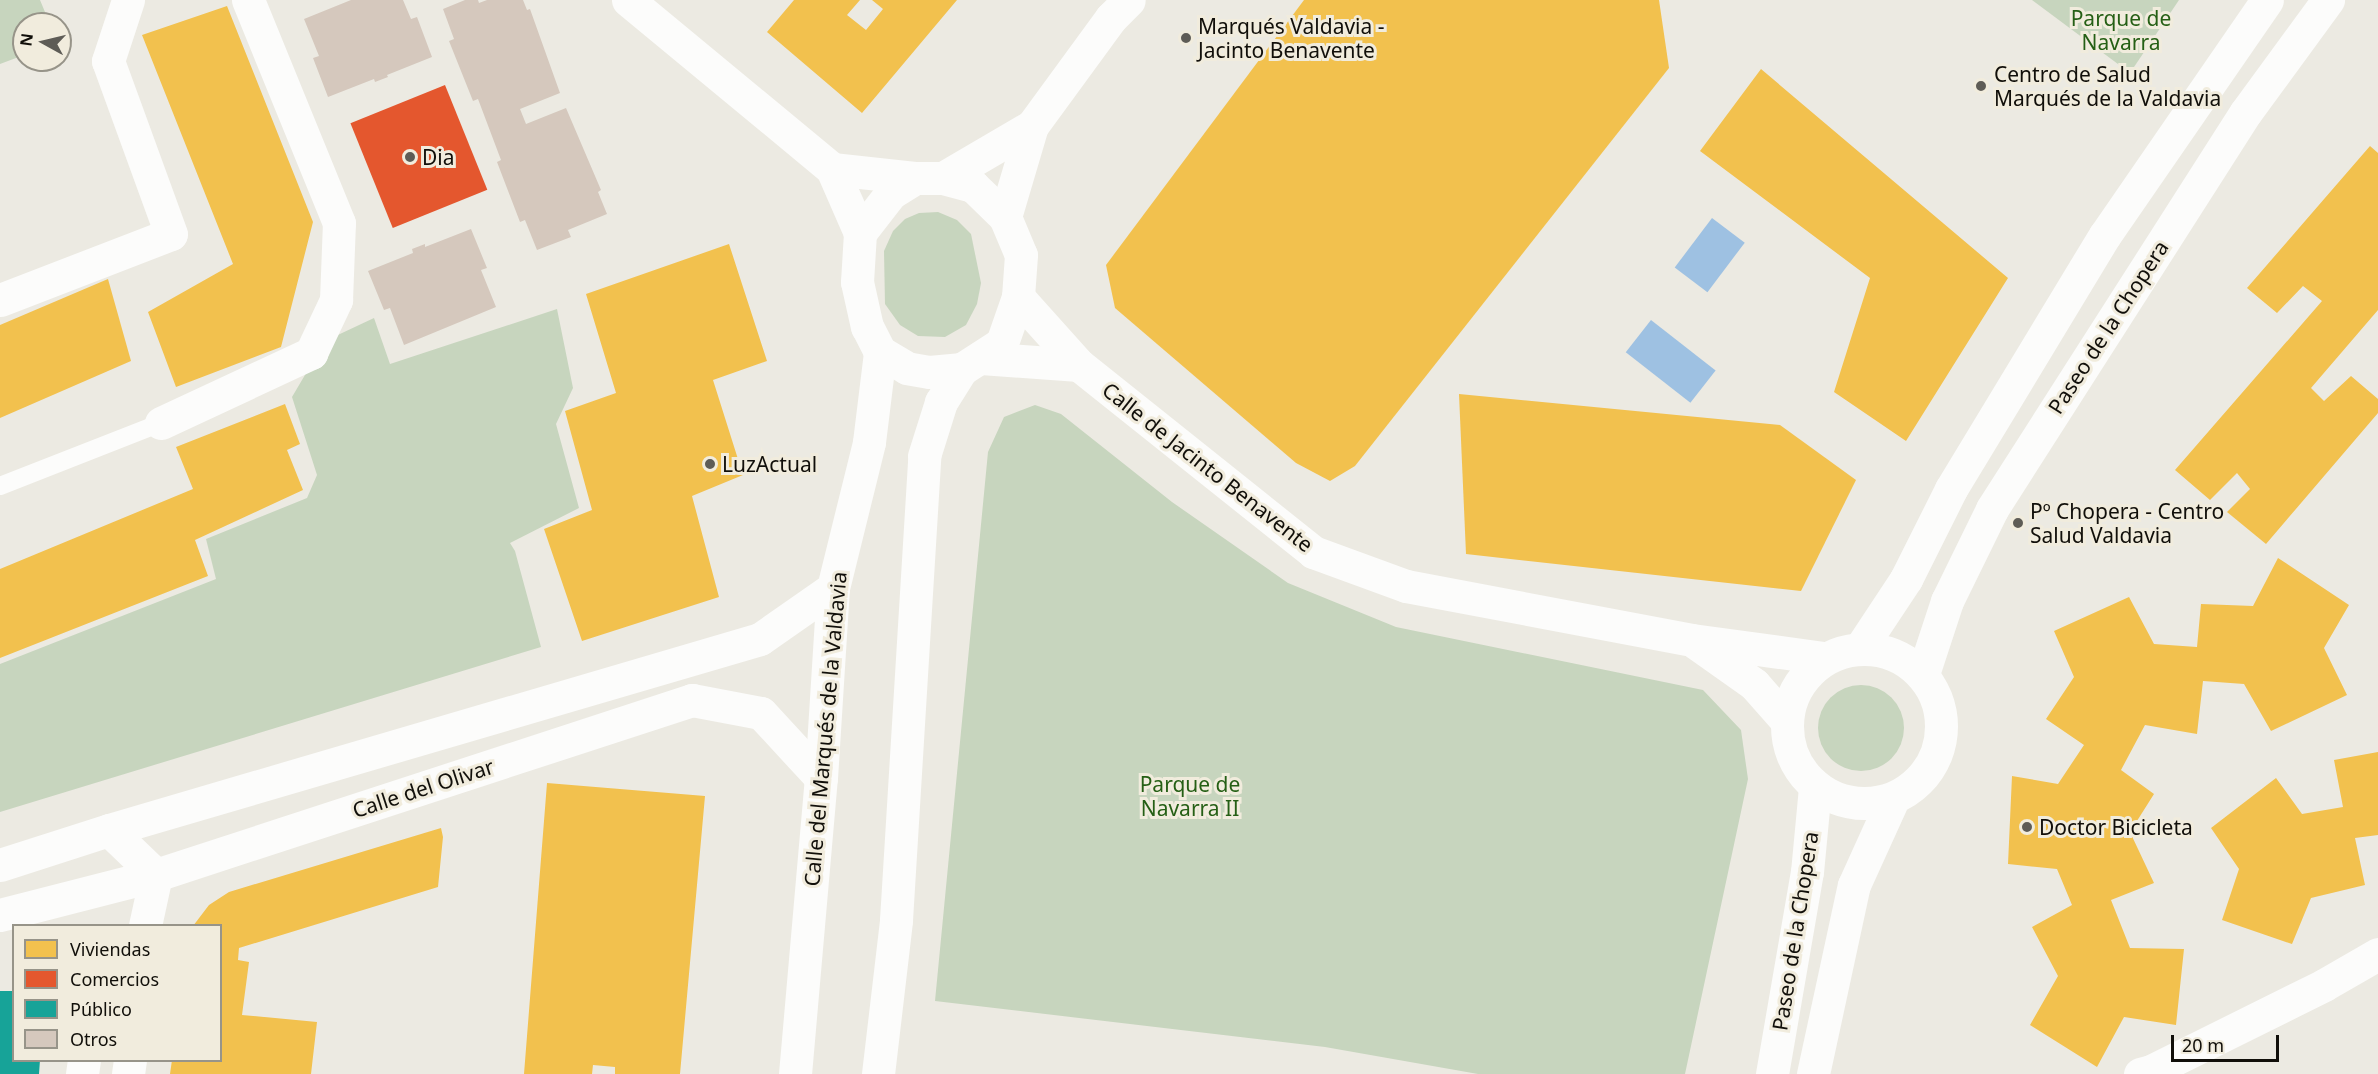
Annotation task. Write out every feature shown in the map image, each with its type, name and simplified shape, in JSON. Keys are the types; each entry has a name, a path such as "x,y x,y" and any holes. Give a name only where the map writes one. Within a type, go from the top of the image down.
{"street":[{"path":"0,300 171,234 108,61 128,0"},
{"path":"161,423 311,353 336,300 339,223 248,0"},
{"path":"628,0 832,169 860,232 857,282 867,327 880,352 907,368 928,372 971,364 1079,365"},
{"path":"1005,217 1032,126 1111,18 1128,0"},
{"path":"1861,648 1906,579 1952,489 2105,235 2267,0"},
{"name":"Paseo de la Chopera","path":"1923,674 1947,602 1992,509 2246,112 2328,0"},
{"path":"860,232 891,194 929,178 1032,126"},
{"path":"832,169 929,178 973,186 1005,217 1021,255 1018,297 1002,343 971,364 941,402 924,456 896,920 878,1074"},
{"name":"Calle de Jacinto Benavente","path":"1018,297 1079,365 1312,552 1406,586 1692,640 1824,658"},
{"name":"Calle del Marqués de la Valdavia","path":"795,1074 820,778 833,588 869,442 880,352"},
{"path":"0,865 109,830 760,639 833,588"},
{"path":"1692,640 1754,684 1785,719"},
{"path":"1861,648 1894,654 1923,674 1940,707 1940,744 1923,778 1893,799 1866,805 1839,801 1815,788 1792,757 1785,719 1798,683 1824,658 1861,648"},
{"name":"Calle del Olivar","path":"0,915 41,915 156,875 692,700 761,713 820,778"},
{"name":"Paseo de la Chopera","path":"1772,1074 1808,872 1815,788"},
{"name":"Paseo de la Chopera","path":"1818,1070 1854,885 1893,799"},
{"path":"109,830 156,875 145,924"},
{"path":"34,854 41,915"},
{"path":"2140,1074 2151,1071 2324,985 2378,954"},
{"path":"2324,985 2378,981"}],"lane":[{"path":"0,486 161,423"}],"green space":[{"path":"0,0 40,0 45,12 12,12 12,60 0,64"},
{"name":"Parque de Navarra","path":"2032,0 2179,0 2130,73"},
{"path":"938,212 957,220 971,234 981,283 977,304 966,325 945,337 918,336 900,325 885,304 884,251 893,231 905,219 919,213"},
{"path":"557,309 573,388 556,424 579,508 510,543 515,551 541,647 0,812 0,664 216,579 206,539 307,498 317,475 292,397 325,341 374,318 390,364"},
{"name":"Parque de Navarra II","path":"1035,405 1061,414 1172,502 1288,583 1396,627 1703,690 1741,730 1748,779 1685,1074 1478,1074 1325,1047 935,1001 988,452 1004,417"},
{"path":"1861,685 1885,692 1897,704 1904,728 1897,752 1885,764 1861,771 1837,764 1825,752 1818,728 1825,704 1837,692"}],"water":[{"path":"1712,218 1745,243 1707,292 1675,268"},
{"path":"1651,320 1716,370 1690,403 1626,352"}],"building: Viviendas":[{"path":"794,0 860,0 847,15 866,30 883,9 872,0 957,0 862,113 767,32"},
{"path":"1304,0 1659,0 1669,68 1355,466 1330,481 1296,463 1115,308 1106,265"},
{"path":"227,6 313,222 281,347 176,387 148,312 233,264 142,35"},
{"path":"1761,69 2008,278 1906,441 1834,392 1870,278 1700,151"},
{"path":"2370,146 2378,153 2378,310 2311,388 2324,401 2351,376 2378,399 2378,413 2266,544 2227,512 2250,489 2237,473 2210,500 2175,470 2322,301 2303,286 2277,313 2247,288"},
{"path":"729,244 767,361 713,380 743,475 692,496 719,597 582,641 544,529 592,510 565,411 616,393 586,294"},
{"path":"108,279 131,361 0,418 0,325"},
{"path":"1459,394 1780,425 1856,480 1801,591 1466,554"},
{"path":"285,404 300,444 287,450 303,490 195,540 208,576 0,658 0,569 193,489 176,447"},
{"path":"2278,558 2349,605 2324,648 2347,695 2271,731 2244,684 2203,681 2197,734 2145,725 2121,770 2154,794 2130,832 2154,883 2111,900 2130,948 2184,949 2176,1025 2124,1017 2097,1067 2030,1025 2058,976 2032,927 2072,905 2057,869 2008,864 2012,776 2058,784 2084,745 2046,719 2074,677 2054,631 2129,597 2154,644 2197,647 2201,604 2253,606"},
{"path":"2378,752 2378,835 2355,838 2365,885 2311,898 2292,944 2222,920 2239,869 2211,828 2276,778 2302,814 2343,807 2334,760"},
{"path":"547,783 705,796 680,1074 615,1074 615,1067 593,1065 592,1074 524,1074"},
{"path":"441,828 443,837 438,887 239,948 238,960 249,962 242,1015 317,1022 311,1074 170,1074 172,1062 222,1062 222,924 195,924 209,905 229,892"}],"building: Comercios":[{"path":"445,85 487,190 393,228 350,123"}],"building: Público":[{"path":"0,991 12,991 12,1062 40,1062 39,1074 0,1074"}],"building: Otros":[{"path":"351,0 403,0 411,19 417,17 432,57 375,82 374,79 328,97 313,58 319,56 304,19"},
{"path":"465,0 478,0 479,3 487,0 523,0 527,10 530,9 560,93 520,109 526,124 566,108 601,190 598,192 607,214 568,230 571,237 537,250 525,220 520,222 497,162 501,160 478,99 473,101 449,41 454,39 443,9"},
{"path":"471,229 487,268 481,270 496,307 404,345 390,308 384,310 368,271 413,253 412,249 425,244 425,247"}],"place":[{"name":"Marqués Valdavia - Jacinto Benavente","path":"1186,38"},
{"name":"Centro de Salud Marqués de la Valdavia","path":"1981,86"},
{"name":"Dia","path":"410,157"},
{"name":"LuzActual","path":"710,464"},
{"name":"Pº Chopera - Centro Salud Valdavia","path":"2018,523"},
{"name":"Doctor Bicicleta","path":"2027,827"}]}
